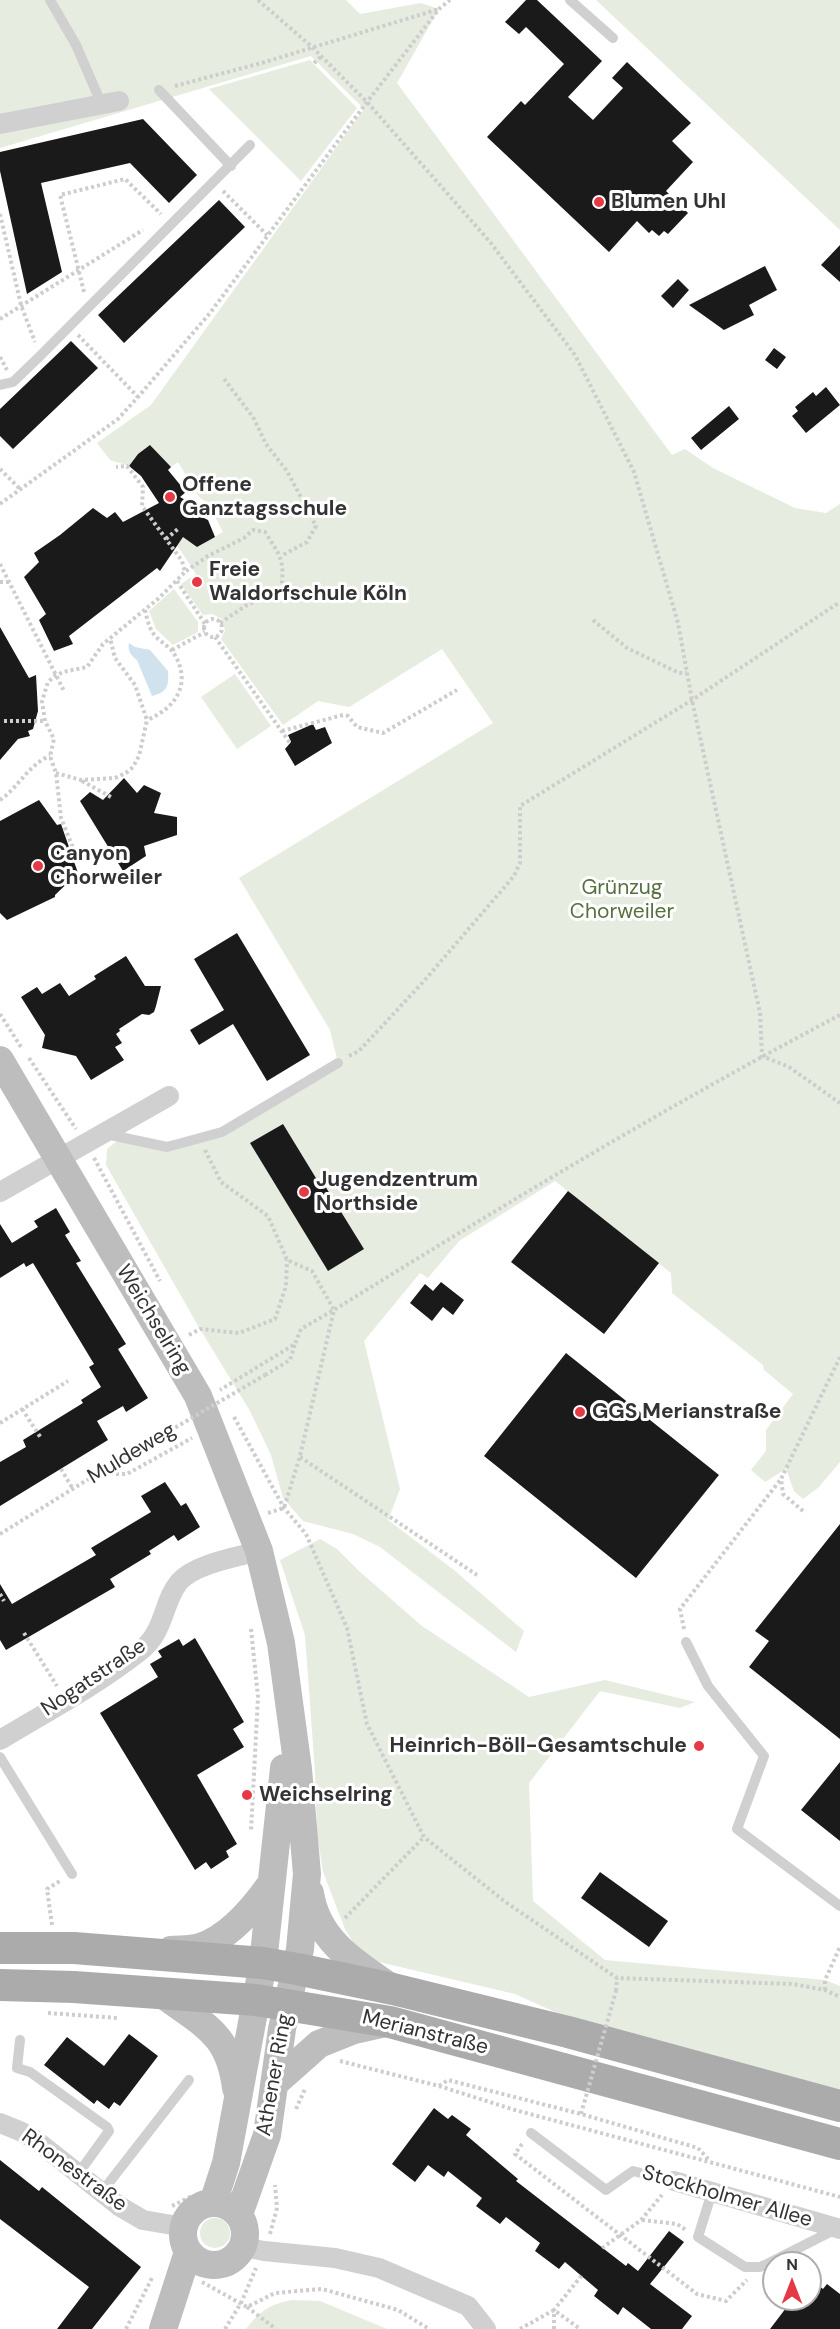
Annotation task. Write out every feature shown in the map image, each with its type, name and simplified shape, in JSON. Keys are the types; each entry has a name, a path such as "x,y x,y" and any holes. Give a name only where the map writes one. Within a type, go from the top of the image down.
{"main road":[{"name":"Merianstraße","path":"0,1948 74,1948 145,1953 262,1963 297,1969 393,1989 568,2032 840,2106"},
{"name":"Merianstraße","path":"0,1985 74,1987 256,2000 390,2022 840,2144"}],"street":[{"path":"0,124 110,103"},
{"name":"Weichselring","path":"0,1060 198,1396 259,1551 281,1643 298,1769 307,1874 297,1969"},
{"path":"0,1192 169,1096"},
{"name":"Nogatstraße","path":"0,1740 99,1680 149,1643 157,1632 179,1582 188,1574 259,1551"},
{"name":"Weichselring","path":"256,2000 282,1800 289,1703"},
{"path":"307,1874 312,1907 327,1936 342,1952 393,1989"},
{"path":"145,1953 200,1947 230,1930 250,1912 270,1886"},
{"name":"Athener Ring","path":"239,2214 267,2135 282,2030 297,1969"},
{"path":"161,1993 213,2030 228,2051 234,2070 238,2104"},
{"name":"Athener Ring","path":"206,2196 223,2176 256,2000"},
{"path":"275,2083 319,2044 354,2030 390,2022"},
{"name":"Rhonestraße","path":"0,2123 22,2132 119,2206 187,2242"},
{"name":"Stockholmer Allee","path":"674,2181 838,2229"},
{"path":"163,2329 194,2210 206,2196 232,2208 239,2214 246,2235 254,2249"},
{"path":"187,2242 216,2266 254,2249 335,2258 379,2268 468,2306 486,2329"},
{"path":"177,2329 187,2242"}],"lane":[{"path":"50,0 110,103"},
{"path":"570,0 613,38"},
{"path":"159,90 231,166"},
{"path":"0,385 13,382 88,308 168,221 231,166 250,145"},
{"path":"105,1133 167,1147 222,1132 338,1063"},
{"path":"686,1642 708,1686 764,1756 737,1829 840,1906"},
{"path":"0,1757 72,1874"},
{"path":"20,2040 17,2068 30,2072 107,2127 109,2131 78,2174"},
{"path":"102,2193 189,2080"},
{"name":"Stockholmer Allee","path":"531,2133 606,2190 633,2171 674,2181"},
{"path":"712,2192 698,2237 745,2267 760,2267 838,2229"}],"path":[{"path":"258,0 322,56 367,102 490,242 575,355 634,472 678,623 692,700 760,1013 762,1056 789,1067 840,1103"},
{"path":"0,504 118,419 138,397 210,313 367,102 440,9 450,0"},
{"path":"159,90 265,62 440,9"},
{"path":"314,63 322,56"},
{"path":"0,319 78,271 168,221 125,179 60,195 78,271 88,308"},
{"path":"225,193 267,236"},
{"path":"0,214 21,305 40,356"},
{"path":"69,327 138,397"},
{"path":"224,379 253,417 266,444 287,471 316,526 308,542 281,556"},
{"path":"116,467 127,466 143,487 142,506 182,561 185,572"},
{"path":"0,469 21,490"},
{"path":"166,539 178,529"},
{"path":"77,858 61,818 56,773 50,756 54,739 45,721 42,701 48,682 63,672 87,667 96,652 110,638 185,572 208,556 244,538 253,530 266,532 281,556 284,570 281,591"},
{"path":"0,564 64,691"},
{"path":"177,581 205,624 205,632 215,637 290,743"},
{"path":"0,582 9,582"},
{"path":"220,623 247,605 281,591 312,598"},
{"path":"338,1063 359,1051 424,981 514,876 520,863 520,806 692,700 840,602"},
{"path":"144,610 150,628 172,651 180,671 180,692 170,708 147,720"},
{"path":"205,624 212,619 220,623"},
{"path":"593,620 627,648 679,673 687,673"},
{"path":"215,637 221,632 220,623"},
{"path":"172,651 205,632"},
{"path":"81,780 115,778 126,773 133,768 143,745 147,720 135,685 115,658 110,638"},
{"path":"282,731 343,715 348,716 357,727 384,733 457,690"},
{"path":"4,721 45,721"},
{"path":"0,800 37,764 50,756"},
{"path":"56,773 81,780 111,797"},
{"name":"Muldeweg","path":"0,1534 108,1467 290,1360 301,1329 510,1200 762,1056 840,1015"},
{"path":"189,1335 200,1329 239,1333 275,1319 286,1286 287,1260 268,1216 221,1182 199,1138"},
{"path":"284,1508 300,1456 334,1310 312,1271 287,1260"},
{"path":"219,1391 295,1344"},
{"path":"686,1642 680,1609 781,1479 840,1357"},
{"path":"0,1423 68,1381"},
{"path":"22,1409 41,1438"},
{"path":"181,1417 197,1449"},
{"path":"97,1474 127,1474 193,1438"},
{"path":"300,1456 477,1575"},
{"path":"61,1469 73,1489"},
{"path":"781,1479 783,1494 803,1511"},
{"path":"306,1534 347,1628 367,1724 424,1837 504,1901 617,1978 793,1984 825,1990 840,1997"},
{"path":"0,1594 4,1601"},
{"path":"251,1625 258,1697 251,1834"},
{"path":"24,1633 66,1700"},
{"path":"327,1936 424,1837"},
{"path":"52,1926 47,1889 72,1874"},
{"path":"825,1990 825,1980 840,1947"},
{"path":"581,2114 616,1991 617,1978"},
{"path":"40,2012 127,2018"},
{"path":"319,2044 331,2057 340,2061 439,2086 543,2117 840,2197"},
{"path":"439,2086 448,2080 581,2114 698,2148 709,2161"},
{"path":"291,2119 306,2087"},
{"path":"543,2117 515,2154 697,2294 726,2301 760,2267"},
{"path":"225,2329 242,2303 254,2249 274,2226 277,2208 275,2181"},
{"path":"602,2248 641,2220 674,2181"},
{"path":"187,2242 172,2205 194,2196 206,2196"},
{"path":"641,2220 677,2224 698,2237"},
{"path":"126,2329 158,2266"},
{"path":"520,2329 554,2310 582,2275"},
{"path":"247,2307 275,2293 322,2289 398,2310 429,2329"},
{"path":"242,2303 276,2329"},
{"path":"554,2310 554,2329"},
{"path":"554,2310 580,2329"}],"green space":[{"name":"Grünzug Chorweiler","path":"0,0 346,0 360,14 421,3 439,9 397,83 672,455 685,449 713,468 795,508 826,513 840,504 840,1462 819,1487 803,1499 794,1491 786,1469 765,1482 751,1470 766,1451 766,1430 793,1394 764,1370 763,1365 672,1293 671,1273 555,1181 459,1241 428,1278 420,1273 364,1341 400,1489 388,1520 454,1570 524,1631 516,1652 380,1547 353,1534 303,1521 283,1498 271,1455 250,1411 106,1165 107,1149 117,1141 167,1147 222,1132 338,1063 330,1030 239,878 493,723 442,649 349,707 318,701 283,725 221,639 225,631 222,619 212,614 203,615 181,584 196,574 173,539 179,531 197,547 223,532 208,503 200,498 178,462 171,467 151,445 138,454 129,466 110,460 97,443 151,405 364,109 311,56 0,148","holes":["282,1124 319,1183 322,1181 364,1249 251,1144"]},
{"path":"596,0 840,0 840,230"},
{"path":"310,60 357,108 301,181 209,89"},
{"path":"174,589 198,622 198,632 173,645 156,629 149,611"},
{"path":"235,674 271,726 237,749 201,697"},
{"path":"320,1539 337,1549 422,1626 529,1697 605,1680 695,1702 680,1708 600,1691 529,1783 533,1901 605,1960 825,1980 840,1986 840,2095 568,2018 515,1994 379,1962 357,1949 345,1929 323,1872 317,1833 305,1635 280,1560"},
{"path":"215,2218 226,2222 230,2233 226,2244 215,2248 204,2244 200,2233 204,2222"},
{"path":"292,2300 320,2301 387,2329 246,2329 266,2309"}],"water":[{"path":"129,643 135,647 150,650 168,671 168,681 164,691 152,696 137,660 129,651"}],"building":[{"path":"526,0 537,0 602,61 568,97 593,120 623,88 612,78 627,62 691,123 672,141 693,162 666,191 688,213 668,234 664,231 659,236 652,230 649,233 637,221 609,252 487,137 521,101 525,105 564,64 526,27 519,34 505,22"},
{"path":"143,119 197,175 169,203 130,163 41,183 62,272 27,294 0,171 0,152"},
{"path":"219,200 245,227 124,343 98,315"},
{"path":"840,245 840,282 821,265"},
{"path":"765,266 777,290 749,305 754,315 724,330 689,305"},
{"path":"678,279 689,290 673,308 661,296"},
{"path":"71,341 98,368 13,449 0,436 0,409"},
{"path":"774,348 786,357 777,369 765,360"},
{"path":"826,387 840,405 806,433 792,416 798,411 795,407 813,392 816,396"},
{"path":"729,406 739,419 701,450 691,438"},
{"path":"150,445 171,467 168,470 186,492 180,497 199,508 202,517 208,520 215,537 197,547 183,537 160,571 157,568 69,636 73,644 54,651 39,620 46,614 24,577 39,562 34,553 93,508 107,518 115,512 123,522 159,503 141,476 129,466 138,454"},
{"path":"0,627 29,678 36,675 38,711 33,729 28,731 30,736 18,739 0,760"},
{"path":"313,724 316,730 325,727 332,743 295,766 285,749 291,742 288,735"},
{"path":"124,778 137,793 144,785 161,793 154,813 177,817 177,835 144,846 146,856 123,871 80,801 90,792 103,800"},
{"name":"Canyon Chorweiler","path":"39,800 57,825 61,824 78,873 55,897 7,920 0,913 0,821"},
{"path":"237,933 310,1055 267,1081 233,1024 199,1045 190,1030 224,1010 194,959"},
{"path":"126,956 145,986 161,986 156,1006 154,1012 149,1015 142,1014 119,1029 120,1031 116,1034 122,1043 115,1047 124,1060 91,1080 76,1056 42,1048 45,1035 21,997 37,987 42,994 60,983 69,996 96,979 94,976"},
{"name":"Jugendzentrum Northside","path":"283,1124 319,1183 322,1181 364,1249 328,1271 250,1143"},
{"path":"568,1191 659,1263 604,1334 511,1262"},
{"path":"56,1208 70,1232 65,1235 81,1261 76,1263 126,1344 118,1349 148,1398 126,1412 123,1406 97,1421 108,1440 0,1506 0,1462 26,1447 23,1440 83,1403 81,1400 101,1387 89,1367 94,1364 33,1263 26,1267 24,1263 0,1278 0,1224 12,1243 38,1227 34,1221"},
{"path":"441,1282 464,1300 453,1315 443,1307 432,1321 410,1303 425,1284 433,1291"},
{"path":"566,1353 719,1475 636,1578 484,1456"},
{"path":"165,1482 181,1506 186,1503 200,1527 178,1541 174,1535 149,1551 151,1554 110,1579 115,1587 6,1650 0,1640 0,1584 12,1604 96,1555 91,1548 151,1512 141,1496"},
{"path":"840,1524 840,1739 749,1667 769,1641 755,1631"},
{"path":"195,1638 244,1722 233,1729 244,1747 197,1775 237,1844 226,1851 229,1857 211,1869 206,1862 195,1870 100,1713 158,1677 150,1664 162,1657 158,1651 179,1639 183,1646"},
{"path":"840,1762 840,1841 801,1810"},
{"path":"600,1872 668,1921 649,1947 581,1898"},
{"path":"129,2034 158,2056 120,2106 114,2102 109,2109 97,2100 94,2104 44,2065 67,2037 104,2066"},
{"path":"434,2108 448,2119 452,2115 471,2129 466,2135 518,2179 516,2181 626,2266 628,2263 638,2271 669,2231 684,2242 650,2284 692,2316 682,2329 651,2329 623,2307 618,2315 594,2296 598,2290 565,2262 559,2269 535,2251 540,2243 506,2217 500,2224 476,2206 482,2198 448,2171 444,2177 428,2165 415,2182 392,2164"},
{"path":"0,2160 39,2191 42,2187 141,2267 92,2329 57,2329 89,2287 0,2219"},
{"path":"827,2284 840,2294 840,2329 770,2329 784,2311 822,2311 822,2288"}],"place":[{"name":"Blumen Uhl","path":"599,202"},
{"name":"Offene Ganztagsschule","path":"170,497"},
{"name":"Freie Waldorfschule Köln","path":"197,582"},
{"name":"Canyon Chorweiler","path":"38,866"},
{"name":"Jugendzentrum Northside","path":"304,1192"},
{"name":"GGS Merianstraße","path":"580,1412"},
{"name":"Heinrich-Böll-Gesamtschule","path":"699,1746"},
{"name":"Weichselring","path":"247,1795"}]}
